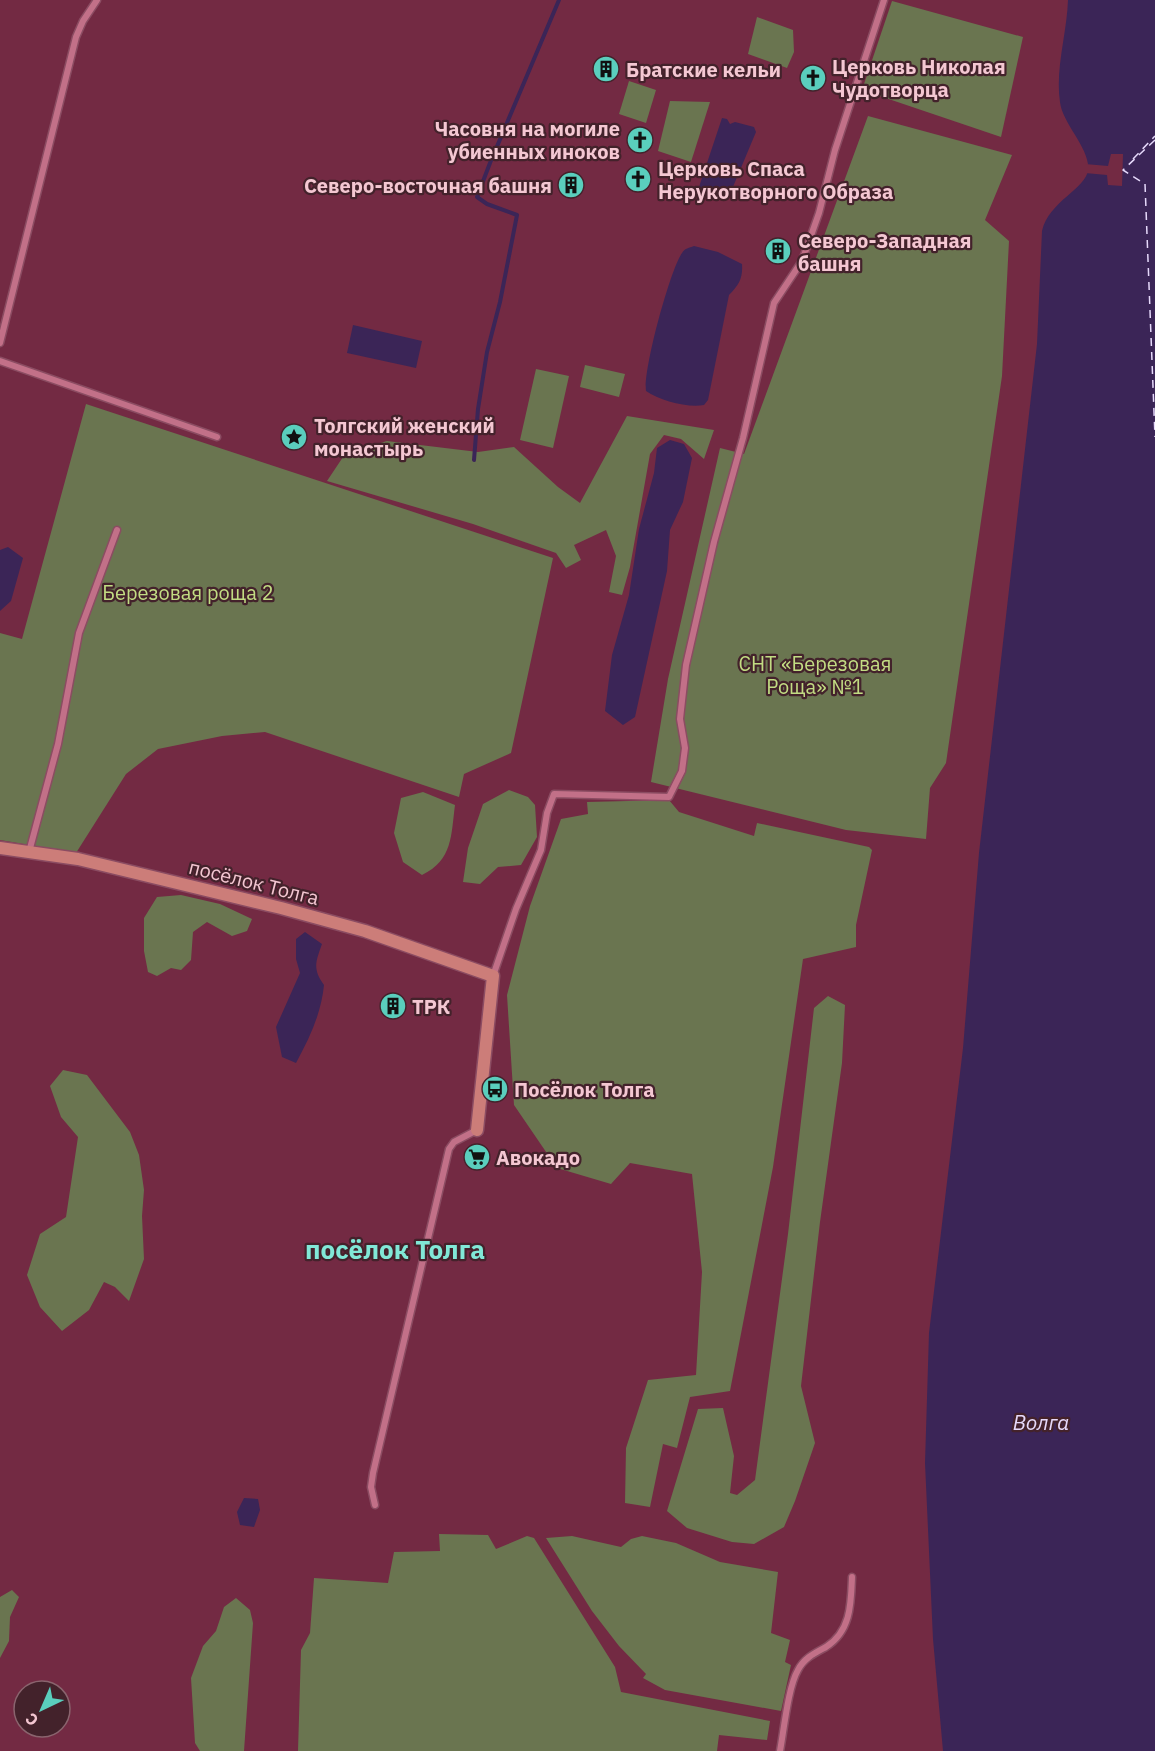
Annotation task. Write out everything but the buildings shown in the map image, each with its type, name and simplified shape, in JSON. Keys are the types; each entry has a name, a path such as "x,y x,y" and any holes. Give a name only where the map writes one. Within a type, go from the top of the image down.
{"street":[{"path":"0,344 76,37 83,21 97,0"},
{"path":"375,1505 371,1487 373,1473 449,1149 453,1142 477,1130 493,976 516,909 541,850 547,813 554,794 669,797 680,778 685,748 680,719 686,665 714,542 743,438 774,303 802,261 819,213 835,150 884,0"},
{"path":"0,361 217,437"},
{"path":"29,852 58,744 79,633 117,530"},
{"name":"посёлок Толга","path":"0,848 78,859 324,920 365,931 493,976"},
{"path":"780,1751 796,1672 809,1657 829,1645 846,1624 851,1608 852,1577"}],"green space":[{"path":"892,1 1023,37 1001,137 862,90"},
{"path":"757,17 793,30 794,52 787,68 748,54"},
{"path":"629,81 656,90 646,123 619,114"},
{"path":"670,101 710,102 691,162 658,151"},
{"name":"СНТ «Березовая Роща» №1","path":"868,116 1012,155 985,220 1009,241 1002,376 946,763 930,788 926,839 846,830 651,782 668,679 720,448 744,454"},
{"path":"585,365 625,374 619,397 580,387"},
{"path":"536,369 569,376 553,448 520,440"},
{"name":"Березовая роща 2","path":"86,404 553,558 511,753 464,774 459,797 265,732 222,736 158,749 126,774 76,853 0,840 0,633 22,639"},
{"path":"627,416 714,430 704,459 681,439 664,435 650,454 630,567 622,595 609,592 616,556 606,530 574,545 581,560 566,568 556,553 473,524 327,481 345,454 387,441 478,452 514,447 558,487 580,503"},
{"path":"509,790 528,797 535,805 537,837 521,865 498,867 480,884 463,882 468,848 483,804"},
{"path":"423,792 455,805 449,846 440,862 422,875 403,862 394,833 401,798"},
{"path":"669,800 679,812 754,836 757,823 869,847 872,850 856,925 856,947 803,959 773,1167 730,1391 690,1397 677,1448 663,1444 650,1507 625,1503 626,1448 648,1380 696,1375 702,1272 692,1174 630,1163 611,1184 557,1168 514,1105 507,995 530,906 561,819 588,814 587,802"},
{"path":"181,895 220,904 252,919 247,931 232,936 207,922 193,932 191,960 181,970 171,968 157,976 148,972 144,951 144,918 157,897"},
{"path":"828,996 845,1005 842,1063 820,1222 801,1386 815,1443 784,1527 754,1544 732,1542 687,1528 667,1511 698,1409 723,1408 734,1456 730,1493 737,1495 755,1480 788,1234 814,1008"},
{"path":"63,1070 87,1075 130,1132 139,1155 144,1190 142,1216 144,1259 129,1301 115,1287 104,1282 89,1310 62,1331 40,1307 27,1275 40,1234 66,1217 78,1137 61,1117 50,1086"},
{"path":"439,1534 488,1535 496,1549 527,1536 534,1538 615,1667 621,1692 770,1721 767,1740 719,1735 717,1751 298,1751 301,1650 310,1633 314,1578 388,1583 394,1552 440,1551"},
{"path":"572,1536 621,1547 631,1539 642,1536 676,1543 720,1562 778,1572 771,1633 790,1640 785,1662 791,1665 781,1711 665,1690 643,1678 646,1674 619,1646 592,1611 546,1538"},
{"path":"12,1590 19,1597 10,1617 9,1641 0,1658 0,1597"},
{"path":"236,1598 250,1610 253,1623 244,1751 200,1751 195,1743 191,1678 203,1646 216,1631 224,1607"}],"water":[{"name":"Волга","path":"1068,0 1155,0 1155,1751 943,1751 933,1639 925,1463 929,1333 963,1048 979,853 1037,344 1042,231 1052,211 1081,183 1088,170 1085,154 1066,119 1060,102 1060,64"},
{"path":"722,118 727,119 730,124 735,122 754,127 756,132 730,194 720,197 699,192 699,187"},
{"path":"694,246 718,252 742,264 740,281 729,295 708,400 704,405 697,406 666,401 646,391 653,343 671,279 682,253"},
{"path":"353,325 422,341 416,368 347,353"},
{"path":"670,440 684,444 692,458 683,502 670,530 667,571 635,717 623,725 605,711 612,655 629,595 639,529 654,473 657,448"},
{"path":"8,547 23,558 11,601 0,611 0,550"},
{"path":"305,932 322,944 316,965 324,985 314,1025 296,1063 282,1057 276,1027 300,973 296,959 296,939"},
{"path":"244,1498 258,1499 260,1510 254,1527 240,1525 237,1512"}],"pier":[{"path":"1111,154 1123,154 1122,186 1108,185 1107,175 1085,173 1085,164 1108,166"}],"waterway":[{"path":"474,460 478,409 487,352 500,302 517,215 487,204 477,197 559,0"}],"ferry route":[{"path":"1133,159 1155,136"},
{"path":"1155,140 1123,170 1145,184 1155,437"}],"place":[{"name":"Братские кельи","path":"606,69"},
{"name":"Церковь Николая Чудотворца","path":"813,78"},
{"name":"Часовня на могиле убиенных иноков","path":"640,140"},
{"name":"Церковь Спаса Нерукотворного Образа","path":"638,179"},
{"name":"Северо-восточная башня","path":"571,185"},
{"name":"Северо-Западная башня","path":"778,251"},
{"name":"Толгский женский монастырь","path":"294,437"},
{"name":"ТРК","path":"393,1006"},
{"name":"Посёлок Толга","path":"495,1089"},
{"name":"Авокадо","path":"477,1157"}],"district":[{"name":"посёлок Толга","path":"395,1249"}]}
